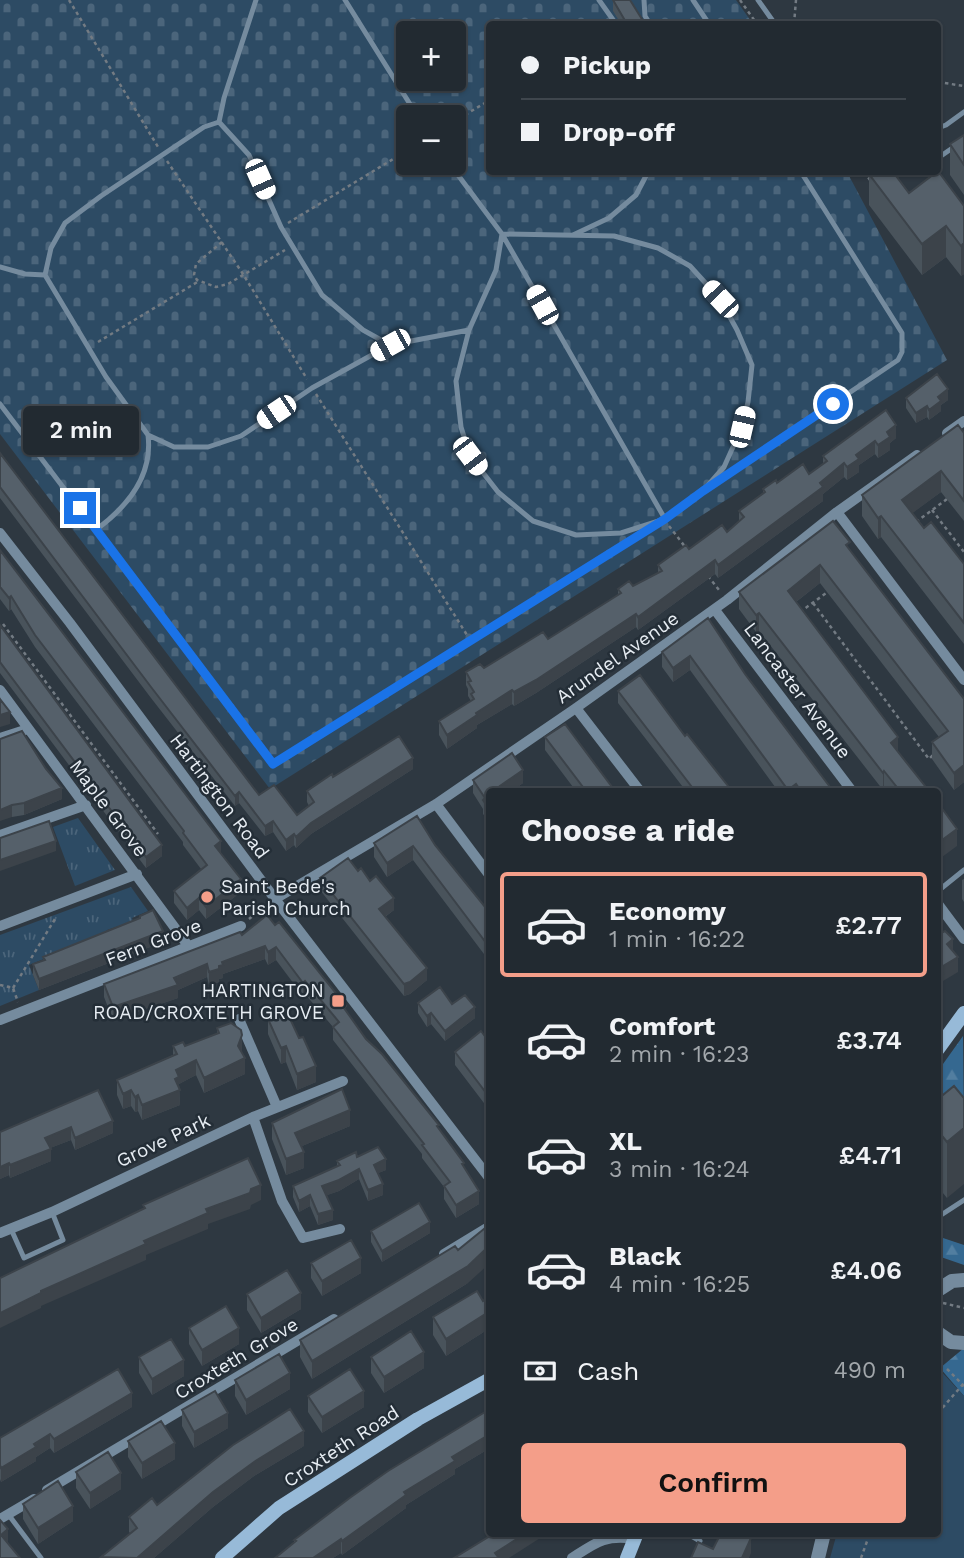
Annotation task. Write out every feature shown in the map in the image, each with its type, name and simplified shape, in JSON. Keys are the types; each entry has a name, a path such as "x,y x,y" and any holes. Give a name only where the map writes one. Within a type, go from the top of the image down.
{"main road":[{"path":"941,1045 964,1013"},
{"name":"Croxteth Road","path":"222,1558 279,1508 418,1419 486,1381"},
{"path":"628,1558 636,1537"}],"street":[{"path":"941,438 963,424"},
{"name":"Arundel Avenue","path":"275,899 436,804 576,708 715,610 837,512 931,445"},
{"path":"837,512 964,680"},
{"name":"Hartington Road","path":"0,533 486,1174"},
{"name":"Lancaster Avenue","path":"715,610 850,788"},
{"name":"Maple Grove","path":"0,690 189,947"},
{"path":"576,708 638,788"},
{"path":"0,738 28,729"},
{"path":"436,804 486,871"},
{"path":"0,835 86,805"},
{"path":"0,926 137,874"},
{"path":"941,908 964,939"},
{"name":"Fern Grove","path":"0,1020 241,926"},
{"path":"239,1019 277,1107"},
{"name":"Grove Park","path":"5,1231 52,1212 253,1117 343,1081"},
{"path":"253,1117 282,1201 303,1238 340,1229"},
{"path":"431,1261 486,1228"},
{"path":"941,1286 952,1280 964,1280"},
{"name":"Croxteth Grove","path":"4,1517 349,1311"},
{"path":"941,1334 958,1342"},
{"path":"941,1350 958,1342"},
{"path":"572,1558 602,1539 613,1537"},
{"path":"818,1558 823,1537"}],"lane":[{"path":"219,122 224,98 256,0"},
{"path":"345,0 411,105"},
{"path":"599,0 614,21"},
{"path":"644,0 645,16 648,21"},
{"path":"693,0 707,21"},
{"path":"758,0 773,21"},
{"path":"605,8 612,4"},
{"path":"941,127 964,112"},
{"path":"97,529 116,515 140,483 145,473 149,449 148,435 89,348 45,275 51,248 65,223 204,127 219,122"},
{"path":"219,122 249,155 281,227 322,295 363,330 390,345"},
{"path":"941,156 964,140"},
{"path":"458,175 502,234 665,519"},
{"path":"572,236 609,218 636,195 647,175"},
{"path":"0,404 273,764 665,519 898,360 902,352 902,333 803,175"},
{"path":"885,175 891,178 893,185"},
{"path":"891,178 897,175"},
{"path":"930,175 941,192"},
{"path":"502,234 614,236 657,248 691,267 720,299 752,365 742,427 724,467 703,491"},
{"path":"502,234 496,270 469,330 456,381 461,427 470,456 498,492 533,521 576,535 621,533 665,519"},
{"path":"0,267 25,274 45,275"},
{"path":"148,435 174,447 208,447 241,436 312,388 390,345 469,330"},
{"path":"941,889 964,870"},
{"path":"941,1215 964,1200"},
{"path":"5,1231 24,1258 63,1240 52,1212"},
{"path":"4,1517 41,1558"},
{"path":"693,1537 700,1541"}],"path":[{"path":"69,0 163,155 243,274 470,640"},
{"path":"740,0 755,21"},
{"path":"794,21 796,0"},
{"path":"941,82 964,86"},
{"path":"466,114 486,102"},
{"path":"281,227 396,157"},
{"path":"222,242 195,264 194,275 199,281 216,287 228,284 293,245"},
{"path":"89,348 199,281"},
{"path":"912,526 953,494"},
{"path":"932,510 964,552"},
{"path":"665,519 690,553"},
{"path":"705,572 727,600"},
{"path":"791,619 833,588"},
{"path":"813,603 929,759 937,752"},
{"path":"3,624 158,834"},
{"path":"748,652 769,636"},
{"path":"241,926 275,899"},
{"path":"13,988 66,901"},
{"path":"0,985 13,988"},
{"path":"13,988 22,1012"},
{"path":"941,1301 964,1308"},
{"path":"941,1410 963,1384 947,1369"},
{"path":"861,1558 869,1537"}],"green space":[{"path":"0,0 736,0 751,21 486,21 486,175 849,175 947,360 270,789 0,434"},
{"path":"78,818 115,870 75,886 53,827"},
{"path":"131,887 148,911 132,918 133,921 107,930 105,934 29,965 39,990 0,1006 0,935"},
{"path":"963,1036 964,1128 941,1141 941,1067"},
{"path":"941,1236 964,1245 964,1265 941,1257"},
{"path":"964,1348 964,1396 941,1369"},
{"path":"941,1371 964,1396 964,1558 830,1558 836,1537 941,1537"}],"building":[{"path":"613,0 630,0 643,21 625,21"},
{"path":"964,135 964,165 950,144"},
{"path":"870,175 895,175 909,193 933,175 941,175 964,206 964,243 961,246 946,226 922,244"},
{"path":"937,374 948,389 938,397 941,401 929,410 927,406 916,413 906,398"},
{"path":"886,410 896,425 887,432 890,437 878,445 875,441 856,455 859,459 847,467 844,463 820,483 823,487 718,565 715,560 638,617 636,614 536,680 514,692 512,690 447,735 439,721 474,699 471,694 474,692 468,682 471,681 466,672 480,664 484,668 543,632 548,639 621,593 618,589 629,581 633,586 662,571 658,565 686,545 689,549 722,525 727,532 744,517 739,511 765,492 763,489 776,480 777,483 803,464 809,474 827,461 823,456"},
{"path":"958,425 964,433 964,501 941,471 902,500 924,528 931,522 964,564 964,623 862,495"},
{"path":"0,453 259,795 274,785 297,815 314,802 307,791 399,736 413,758 311,823 296,837 294,834 286,840 273,821 265,826 239,792 235,796 0,487"},
{"path":"833,521 850,542 846,545 964,699 964,765 954,773 932,742 948,731 820,565 788,591 898,737 891,743 927,788 898,788 884,771 883,773 759,613 756,615 739,592"},
{"path":"0,550 221,841 215,846 241,879 206,907 199,898 187,908 174,891 207,865 35,635 11,596 9,598 0,587"},
{"path":"708,618 745,674 831,788 799,788 796,784 787,788 690,656 673,668 662,652"},
{"path":"0,625 162,845 146,857 0,662"},
{"path":"640,675 685,736 687,734 730,788 693,788 618,691"},
{"path":"0,699 10,712 0,715"},
{"path":"565,724 613,788 584,788 545,737"},
{"path":"22,731 46,769 62,788 0,810 0,739"},
{"path":"512,753 523,770 500,786 502,788 486,788 486,804 473,780"},
{"path":"941,807 957,829 941,841"},
{"path":"417,816 435,845 486,908 486,943 413,846 387,863 374,843"},
{"path":"49,821 56,841 0,860 0,838"},
{"path":"348,858 358,871 361,868 370,881 376,876 394,898 379,909 427,968 410,982 404,984 320,878"},
{"path":"153,910 163,931 39,979 33,964 45,960 43,957 140,918"},
{"path":"267,915 275,925 279,922 346,1006 344,1008 366,1039 382,1054 439,1125 437,1126 464,1163 462,1164 479,1191 456,1205 444,1186 450,1182 422,1145 424,1144 333,1027 339,1022 305,981 303,983 276,947 268,952 265,946 222,962 223,965 219,966 219,969 209,972 207,964 174,978 178,985 113,1007 104,984 240,932 242,935"},
{"path":"945,931 953,939 947,944 958,957 941,967 941,933"},
{"path":"440,987 452,1004 465,995 475,1007 445,1031 431,1013 427,1016 418,1003"},
{"path":"286,1010 299,1038 303,1037 316,1066 297,1074 286,1046 281,1048 268,1019"},
{"path":"231,1023 241,1030 238,1046 245,1058 204,1078 196,1060 176,1070 179,1077 175,1079 180,1090 142,1105 138,1095 135,1097 131,1090 123,1094 117,1080 177,1054 173,1046 183,1042 185,1046 219,1033 217,1028"},
{"path":"481,1031 486,1038 486,1093 455,1052"},
{"path":"954,1086 964,1098 964,1128 947,1142 941,1135 941,1097"},
{"path":"342,1089 350,1110 295,1133 304,1152 286,1159 272,1123"},
{"path":"98,1090 113,1121 75,1138 71,1127 45,1138 51,1149 0,1167 0,1132"},
{"path":"378,1147 386,1159 374,1165 383,1184 368,1190 359,1169 322,1186 333,1210 318,1214 310,1195 299,1201 293,1186 340,1165 337,1161 356,1152 357,1157"},
{"path":"248,1158 261,1185 251,1189 250,1193 206,1209 208,1213 144,1241 146,1244 41,1291 0,1313 0,1278 145,1208 143,1205"},
{"path":"419,1203 430,1222 382,1251 371,1231"},
{"path":"486,1227 486,1249 468,1266 312,1361 300,1340 455,1246 458,1250"},
{"path":"351,1240 361,1258 322,1281 311,1263"},
{"path":"287,1270 301,1293 261,1318 247,1294"},
{"path":"477,1291 483,1301 486,1299 486,1314 446,1339 433,1317"},
{"path":"226,1306 239,1328 202,1350 189,1328"},
{"path":"411,1331 424,1352 384,1377 371,1357"},
{"path":"171,1339 184,1360 152,1379 139,1357"},
{"path":"279,1354 290,1373 246,1400 235,1380"},
{"path":"118,1369 132,1393 54,1439 50,1434 34,1444 36,1447 1,1468 0,1438"},
{"path":"350,1369 364,1391 322,1417 308,1396"},
{"path":"215,1391 228,1413 194,1432 182,1410"},
{"path":"290,1409 304,1431 213,1492 137,1558 101,1557 137,1528 129,1517 152,1498 157,1505 233,1445"},
{"path":"486,1411 486,1436 452,1457 455,1461 404,1492 406,1495 342,1541 341,1539 313,1558 275,1558 296,1541 294,1540 388,1471"},
{"path":"161,1421 175,1443 142,1463 128,1441"},
{"path":"108,1452 121,1473 90,1493 76,1472"},
{"path":"58,1481 73,1506 38,1528 23,1504"},
{"path":"0,1520 8,1529 1,1535 20,1558 0,1558"},
{"path":"488,1537 520,1537 495,1553 497,1558 454,1558"},
{"path":"719,1537 751,1538 742,1558 691,1558 698,1542 713,1549"}],"place":[{"name":"Saint Bede's Parish Church","path":"207,897"},
{"name":"HARTINGTON ROAD/CROXTETH GROVE","path":"338,1001"}],"route":[{"path":"80,508 273,764 665,519 833,404"}]}
